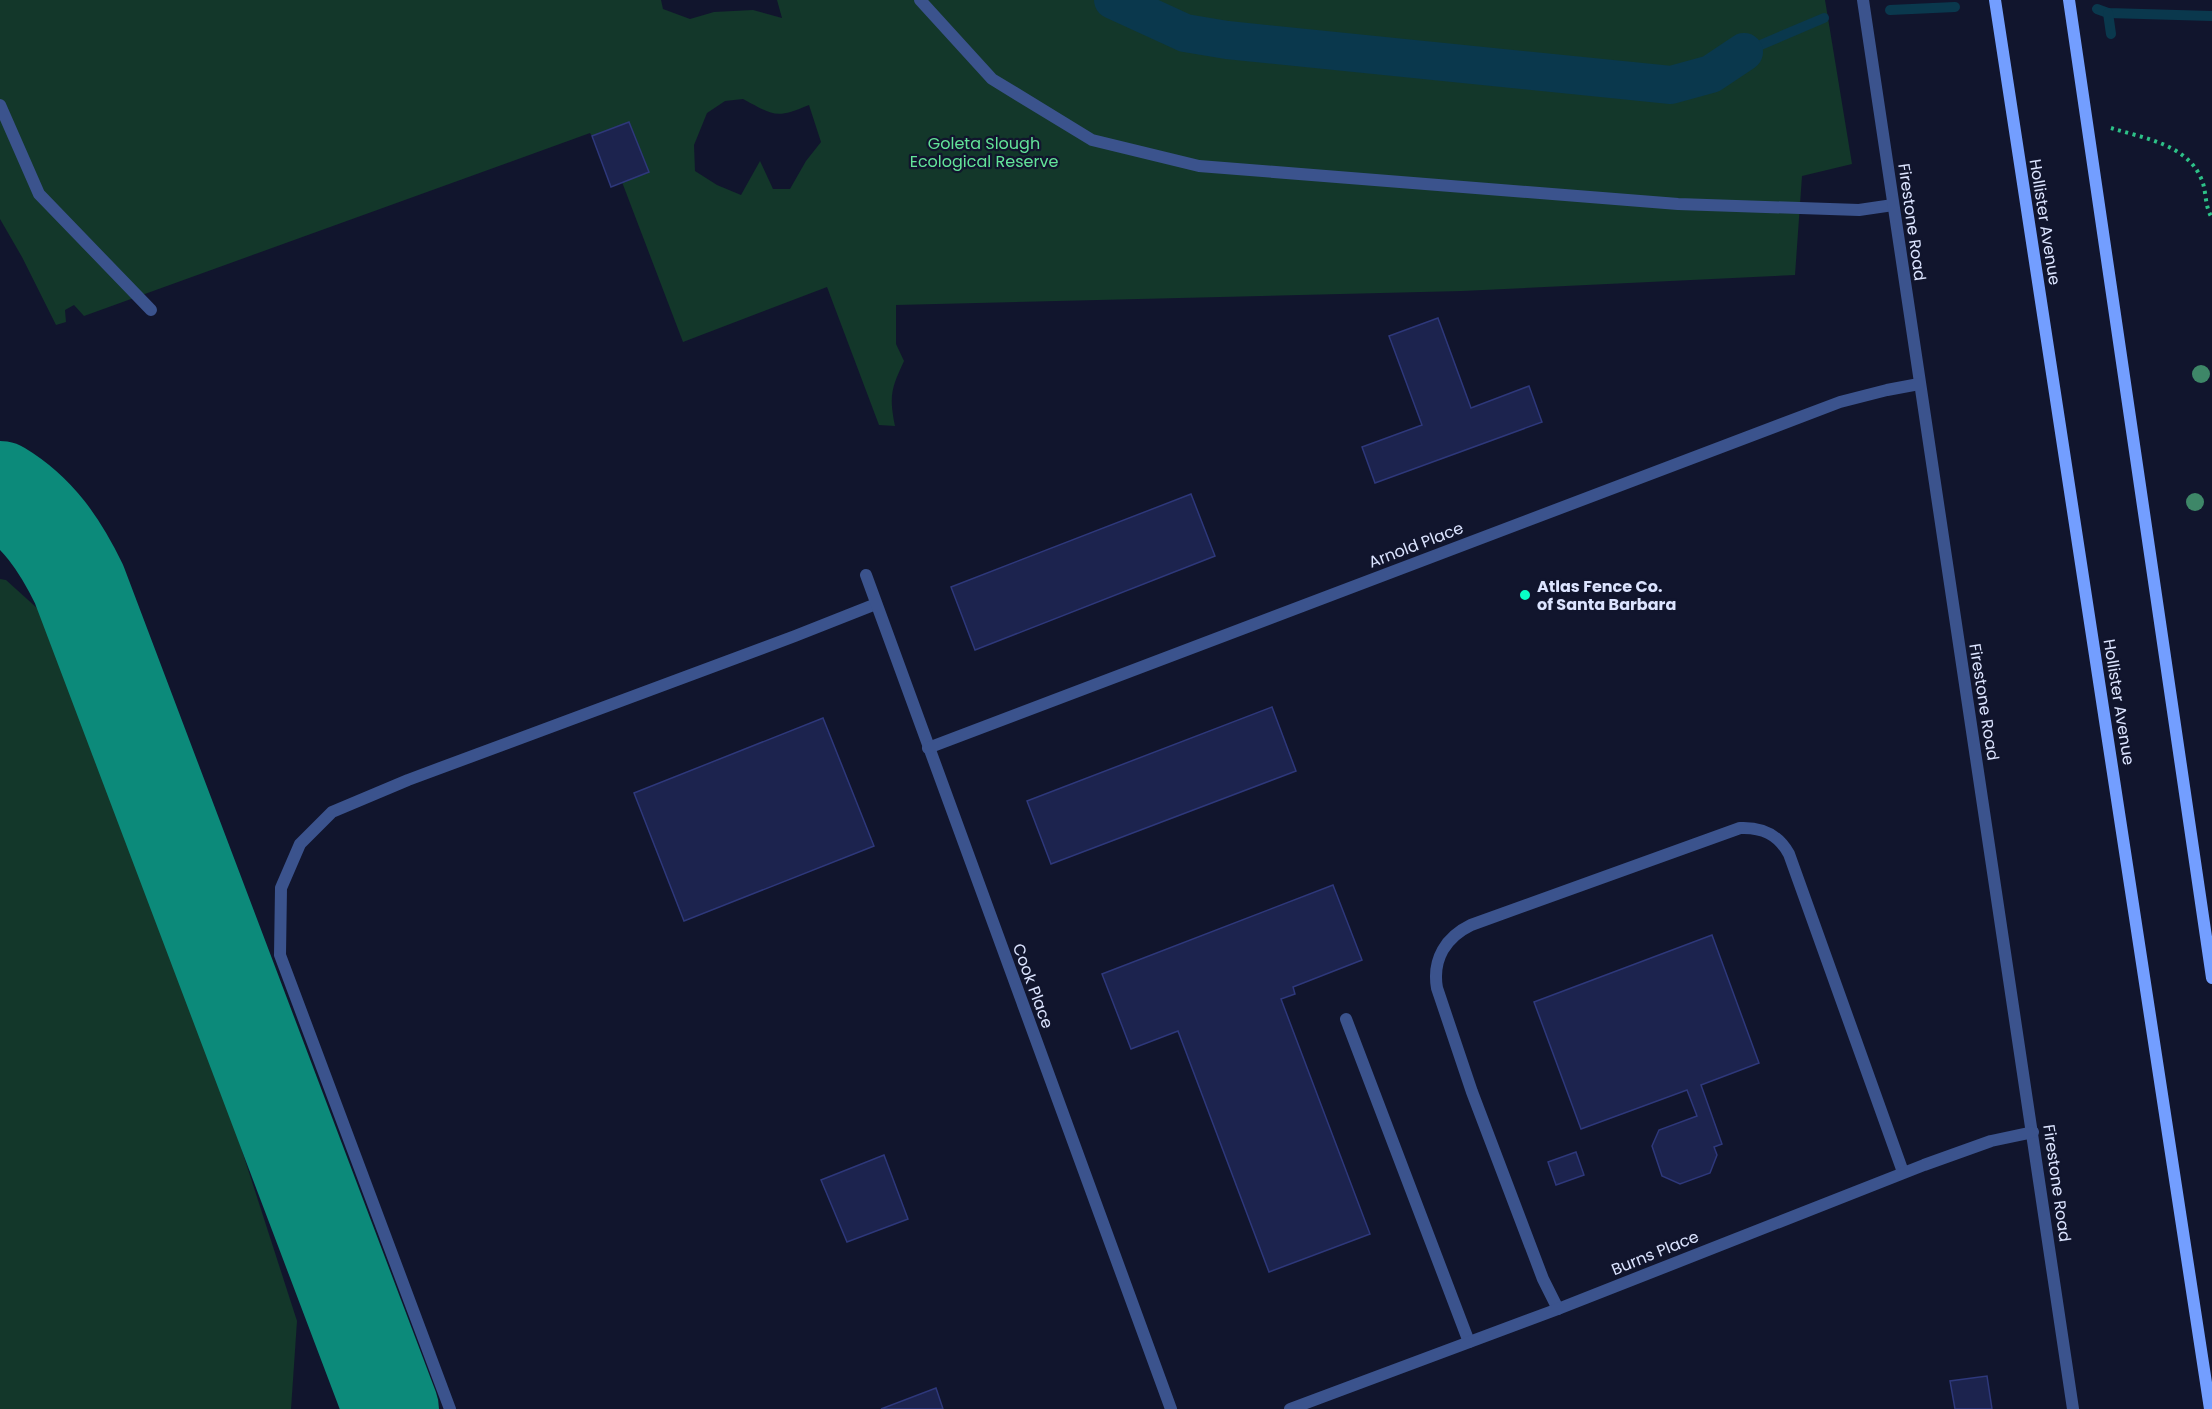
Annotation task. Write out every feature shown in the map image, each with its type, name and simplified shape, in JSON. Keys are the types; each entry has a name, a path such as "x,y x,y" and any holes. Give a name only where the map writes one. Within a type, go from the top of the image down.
{"main road":[{"name":"Hollister Avenue","path":"1995,0 2210,1406"},
{"path":"2069,0 2212,978"}],"street":[{"path":"920,0 992,79 1092,140 1199,166 1678,204 1859,210 1893,205"},
{"name":"Firestone Road","path":"1863,0 2073,1409"},
{"path":"0,105 39,194 151,310"},
{"name":"Arnold Place","path":"928,748 1840,402 1919,384"},
{"name":"Cook Place","path":"866,575 1171,1409"},
{"path":"450,1409 280,955 281,888 300,844 332,813 408,780 876,604"},
{"path":"1558,1309 1543,1280 1472,1092 1437,988 1436,966 1443,949 1456,933 1472,925 1740,828 1758,829 1775,836 1785,846 1793,864 1903,1172"},
{"path":"1346,1019 1469,1342"},
{"name":"Burns Place","path":"1290,1409 1558,1309 1903,1172 1991,1141 2033,1132"}],"path":[{"path":"2110,128 2164,145 2186,156 2202,181 2208,212 2212,218"}],"green space":[{"name":"Goleta Slough Ecological Reserve","path":"0,0 661,0 663,9 690,19 714,12 753,10 782,18 777,0 1825,0 1852,164 1802,176 1795,275 1462,291 896,305 896,344 904,361 892,393 895,426 879,425 827,287 683,342 622,182 629,122 592,136 590,133 84,316 74,305 65,310 66,322 56,325 0,219","holes":["743,99 775,114 809,105 821,142 806,161 790,189 773,189 760,161 741,195 717,185 695,171 694,145 707,113 725,101"]},
{"path":"0,579 6,580 48,618 135,819 297,1321 291,1409 0,1409"}],"building":[{"path":"629,122 649,172 611,187 592,136"},
{"path":"1438,318 1471,408 1529,386 1542,422 1375,483 1362,447 1422,425 1389,336"},
{"path":"1191,494 1215,556 975,650 951,587"},
{"path":"1272,707 1296,771 1051,864 1027,801"},
{"path":"823,718 874,846 684,921 634,793"},
{"path":"1333,885 1362,960 1293,987 1295,994 1281,999 1370,1234 1269,1272 1178,1031 1131,1049 1102,974"},
{"path":"1712,935 1759,1063 1701,1085 1722,1144 1714,1147 1717,1155 1710,1173 1680,1184 1662,1176 1652,1146 1659,1130 1697,1116 1687,1090 1581,1129 1534,1002"},
{"path":"1576,1152 1584,1175 1556,1185 1548,1162"},
{"path":"884,1155 908,1219 847,1242 821,1180"},
{"path":"1987,1376 1992,1409 1955,1409 1950,1381"},
{"path":"936,1388 943,1409 881,1409"}],"waterway":[{"path":"1113,0 1185,33 1227,40 1671,85 1711,74 1744,52"},
{"path":"1890,10 1955,7"},
{"path":"2097,9 2108,13 2212,16"},
{"path":"2108,13 2111,34"},
{"path":"1744,52 1824,18"}],"taxiway":[{"path":"0,489 26,508 47,530 79,584 391,1409"}],"place":[{"name":"Atlas Fence Co. of Santa Barbara","path":"1525,595"}]}
